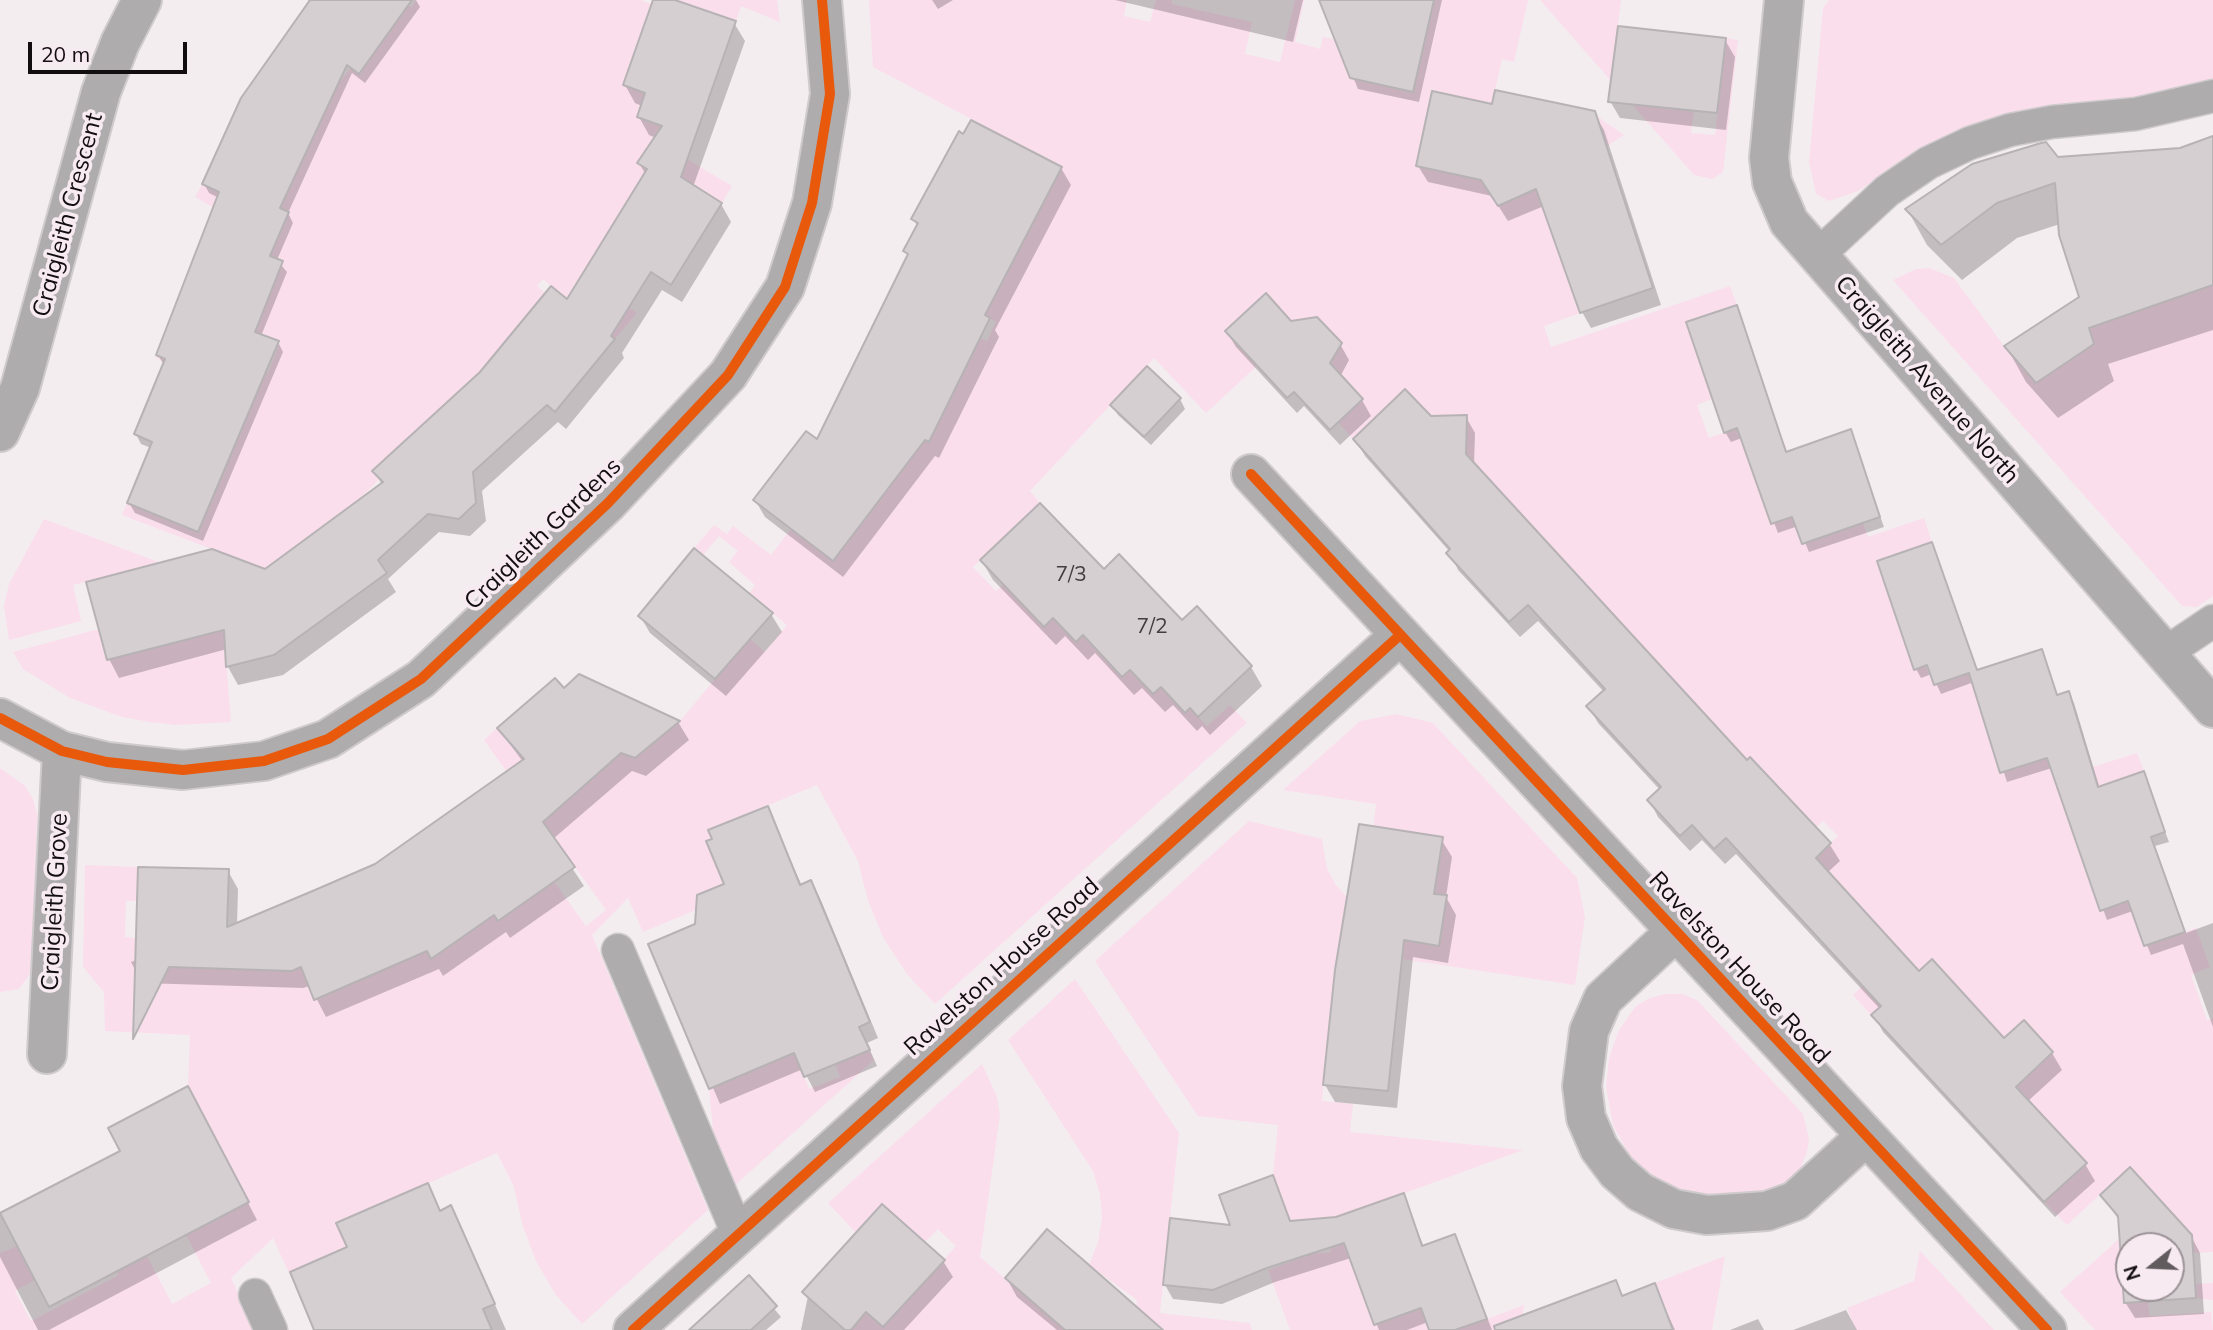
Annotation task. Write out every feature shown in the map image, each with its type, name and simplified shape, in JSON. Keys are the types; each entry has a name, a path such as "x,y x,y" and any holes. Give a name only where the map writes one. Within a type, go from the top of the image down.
{"street":[{"name":"Craigleith Crescent","path":"0,432 20,388 101,92 120,43 142,0"},
{"name":"Craigleith Gardens","path":"0,719 62,751 107,762 183,770 264,761 328,739 421,679 608,503 728,374 785,287 812,203 830,94 822,0"},
{"name":"Craigleith Avenue North","path":"1784,0 1769,158 1780,204 1789,222 1936,387 2213,708"},
{"name":"Ravelston House Road","path":"1251,474 2047,1330"},
{"name":"Ravelston House Road","path":"633,1330 1400,635"},
{"name":"Craigleith Grove","path":"47,1054 62,751"},
{"name":"Ravelston House Road","path":"1676,931 1604,999 1589,1031 1582,1086 1587,1118 1599,1148 1617,1172 1640,1192 1674,1209 1707,1215 1767,1211 1795,1202 1866,1136"}],"lane":[{"path":"1817,256 1887,191 1928,163 1970,143 2010,130 2052,122 2136,114 2213,96"},
{"path":"2164,654 2213,621"},
{"path":"618,950 738,1234"},
{"path":"255,1295 271,1330"}],"shaded area":[{"path":"416,0 641,0 651,4 623,85 645,93 637,117 683,134 677,153 732,186 722,203 643,154 637,163 647,169 598,269 637,295 630,308 637,313 615,339 543,279 537,286 545,293 469,386 363,496 390,526 327,523 285,554 223,624 231,722 176,725 150,722 122,717 70,698 23,669 13,652 99,629 107,660 173,643 153,565 73,585 81,621 9,640 4,606 9,584 44,519 206,580 217,551 122,515 127,503 198,426 146,405 149,395 194,414 206,383 156,358 157,356 189,369 253,367 268,373 280,342 255,332 282,261 205,231 214,208 195,197 202,184 285,221 289,212 280,208 326,108 291,71 269,57 279,44 337,85 351,68 360,74 380,46 371,39 404,2 411,7"},
{"path":"675,0 777,0 780,22 741,6 736,21"},
{"path":"869,0 1127,0 1124,16 1150,22 1156,0 1172,0 1172,4 1252,22 1245,54 1280,62 1295,0 1304,0 1295,42 1320,49 1323,37 1349,42 1344,64 1350,78 1374,83 1434,0 1528,0 1514,62 1502,59 1492,104 1490,192 1493,199 1496,202 1588,110 1624,135 1554,181 1597,307 1544,326 1551,347 1730,286 1737,305 1686,323 1712,399 1697,405 1709,438 1737,428 1746,453 1783,440 1788,451 1772,456 1863,523 1868,537 1924,518 1932,542 1877,561 1934,685 1988,666 1982,716 2000,773 2086,747 2093,767 2137,753 2144,771 2062,801 2100,911 2144,896 2144,946 2196,928 2210,967 2191,975 2207,1020 2213,1019 2213,1252 2193,1253 2192,1234 2185,1234 2185,1232 2120,1232 2122,1220 2152,1192 2130,1167 2067,1225 2044,1202 1996,1106 2053,1052 2023,1021 1966,1074 1958,987 1932,959 1871,1015 1853,995 1863,985 1845,967 1882,932 1784,900 1777,894 1838,836 1823,821 1800,842 1735,771 1697,706 1637,761 1628,751 1688,697 1585,667 1549,628 1590,590 1405,389 1353,439 1338,422 1363,399 1327,360 1316,318 1309,318 1297,328 1266,293 1225,331 1257,366 1206,413 1154,358 1030,491 1040,503 973,567 996,591 1003,585 1043,626 1053,618 1075,642 1083,635 1122,677 1130,670 1153,694 1161,687 1185,713 1190,708 1207,726 1230,705 1247,723 935,1004 907,974 884,939 868,901 858,861 817,785 708,830 712,839 706,842 724,884 697,895 696,910 643,932 628,898 592,935 708,1210 582,1324 556,1295 536,1261 522,1224 514,1187 497,1153 337,1223 355,1265 326,1256 289,1273 273,1238 231,1278 255,1330 0,1330 0,1253 17,1246 35,1280 15,1291 31,1321 117,1276 121,1252 135,1262 147,1256 172,1304 211,1283 186,1235 249,1202 188,1086 190,1035 105,1031 104,992 83,967 85,865 138,867 137,901 126,901 125,937 136,938 135,978 163,967 276,939 290,972 301,967 314,999 420,954 407,918 432,959 457,941 450,931 488,906 498,921 533,896 466,800 485,786 586,926 606,910 484,740 497,728 563,804 621,753 635,758 654,742 652,726 623,694 681,720 749,638 765,652 787,625 749,594 755,585 729,562 738,551 719,536 703,555 694,548 714,525 727,534 733,526 771,555 791,529 833,561 893,483 891,423 929,441 980,338 987,341 996,322 965,305 1031,225 1062,167 873,67"},
{"path":"1540,0 1621,0 1613,67 1660,107 1694,111 1691,133 1715,135 1726,38 1738,40 1723,172 1712,179 1694,175"},
{"path":"1829,0 2213,0 2213,80 2133,98 2049,106 2007,114 1965,128 1920,150 1858,191 1829,201 1816,194 1809,162 1823,8"},
{"path":"1929,268 1954,278 2004,346 2038,382 2094,345 2089,328 2213,285 2213,596 2197,607 2182,606 1893,280 1916,269"},
{"path":"1397,714 1433,723 1577,878 1585,917 1575,985 1402,959 1335,971 1322,1101 1353,1104 1350,1132 1523,1150 1369,1206 1385,1251 1420,1238 1423,1246 1354,1271 1373,1324 1421,1308 1429,1330 1290,1330 1268,1270 1314,1253 1330,1253 1334,1220 1292,1226 1273,1175 1278,1125 1198,1116 1095,961 1249,821 1322,839 1327,869 1336,885 1401,959 1405,940 1439,946 1434,894 1442,837 1373,829 1376,804 1283,790 1360,721"},
{"path":"0,768 25,786 33,799 37,814 32,971 19,989 0,992"},
{"path":"759,969 777,1011 750,1023 767,1064 795,1054 809,1089 840,1077 835,1064 869,1050 874,1060 732,1188 714,1140 709,1089 746,1073 738,1056 701,1071 691,1047 728,1030 721,1013 683,1029 674,1004"},
{"path":"1075,979 1179,1133 1160,1313 1250,1323 1252,1330 1114,1330 1136,1312 1137,1300 1089,1265 1098,1242 1102,1218 1100,1194 1093,1171 1008,1040"},
{"path":"1665,994 1682,994 1697,1000 1803,1114 1809,1139 1807,1152 1800,1169 1786,1183 1763,1192 1709,1195 1680,1189 1651,1175 1631,1158 1613,1125 1606,1087 1609,1058 1619,1030 1636,1006"},
{"path":"982,1064 997,1097 1000,1115 980,1257 1065,1330 851,1330 866,1312 884,1327 956,1246 938,1229 925,1242 882,1204 856,1233 828,1203"},
{"path":"2115,1243 2115,1302 2148,1302 2150,1316 2211,1312 2213,1330 2095,1330 2060,1292"},
{"path":"1920,1251 1994,1330 1856,1330 1847,1308 1914,1281"},
{"path":"1725,1256 1712,1330 1673,1330 1655,1283"},
{"path":"2213,1283 2213,1300 2196,1298 2195,1284"},
{"path":"1524,1305 1521,1330 1455,1330 1487,1319"}],"building":[{"path":"310,0 412,0 359,74 347,65 280,208 289,212 270,256 283,261 255,332 279,341 198,532 127,503 152,442 134,434 165,359 156,355 219,192 202,184 241,98"},
{"path":"653,0 675,0 736,21 681,177 722,203 671,285 651,272 611,336 615,339 555,412 547,405 473,472 476,503 459,519 428,514 378,560 387,573 274,655 226,667 224,630 107,660 86,582 212,549 265,569 383,482 372,471 480,372 551,286 567,299 647,169 637,163 662,126 637,117 645,93 623,85"},
{"path":"1319,0 1434,0 1413,92 1350,78"},
{"path":"1618,26 1726,38 1717,113 1608,102"},
{"path":"1495,90 1595,111 1653,288 1580,313 1536,189 1498,206 1481,180 1416,166 1432,91 1492,104"},
{"path":"971,120 1062,167 985,315 990,318 929,442 925,440 833,561 753,500 806,431 817,439 908,254 903,251 918,223 911,219 959,131 963,134"},
{"path":"2213,136 2213,285 2089,328 2094,344 2036,383 2004,346 2079,297 2059,235 2055,183 1997,203 1941,245 1905,209 1972,164 2041,143 2046,142 2058,157 2180,148"},
{"path":"1266,293 1291,321 1317,317 1342,343 1330,363 1363,399 1330,430 1294,392 1287,398 1225,331"},
{"path":"1737,305 1786,452 1851,429 1880,517 1802,544 1792,517 1771,524 1737,428 1724,433 1686,322"},
{"path":"1147,366 1181,398 1144,437 1110,405"},
{"path":"1405,389 1431,416 1467,415 1466,454 1747,760 1750,757 1831,843 1816,858 1919,971 1932,959 2004,1038 2024,1020 2053,1052 2016,1087 2087,1163 2044,1202 1871,1015 1881,1006 1726,838 1714,849 1692,825 1680,836 1647,800 1661,787 1586,706 1605,689 1528,605 1509,622 1446,553 1450,549 1353,439"},
{"path":"1040,503 1104,569 1119,554 1182,620 1197,606 1252,666 1198,717 1190,708 1185,713 1161,687 1153,694 1130,670 1122,677 1083,635 1076,642 1053,618 1044,627 980,560"},
{"path":"1932,542 1977,670 2042,649 2057,695 2069,691 2098,787 2144,771 2165,832 2151,837 2185,932 2144,946 2128,901 2100,911 2047,758 2000,773 1969,673 1934,685 1927,665 1914,670 1877,561"},
{"path":"694,548 773,613 715,679 638,616"},
{"path":"579,674 680,721 635,758 621,753 543,822 575,867 498,921 494,915 431,959 427,951 314,1000 301,967 292,971 169,967 133,1039 138,867 229,869 227,927 375,864 524,759 497,728 555,678 564,688"},
{"path":"768,806 800,885 811,880 835,937 870,1022 859,1027 870,1050 804,1077 794,1053 709,1089 648,944 695,924 697,895 724,884 706,841 712,839 708,830"},
{"path":"1359,824 1443,837 1434,894 1447,895 1439,946 1404,940 1388,1091 1323,1085 1335,970"},
{"path":"188,1086 249,1202 49,1307 0,1213 120,1151 108,1128"},
{"path":"2130,1167 2192,1235 2196,1298 2185,1299 2185,1232 2119,1232 2118,1216 2100,1195"},
{"path":"1273,1175 1290,1221 1336,1217 1404,1193 1422,1246 1455,1234 1487,1319 1455,1330 1429,1330 1421,1308 1374,1325 1344,1243 1267,1268 1213,1290 1163,1285 1170,1218 1230,1225 1219,1195"},
{"path":"428,1183 440,1211 451,1205 495,1304 483,1309 492,1330 314,1330 290,1272 347,1247 336,1223"},
{"path":"882,1204 945,1260 883,1327 866,1312 851,1330 845,1330 802,1292"},
{"path":"1047,1229 1163,1330 1065,1330 1005,1278"},
{"path":"749,1275 777,1306 751,1330 689,1330"},
{"path":"1616,1280 1622,1296 1655,1283 1673,1330 1495,1330 1494,1326"}],"cycle path":[{"path":"0,718 62,751 107,762 183,770 264,761 328,739 421,679 608,503 728,375 785,287 812,203 830,94 822,0"},
{"path":"1251,474 2047,1330"},
{"path":"633,1330 1400,635"}]}
